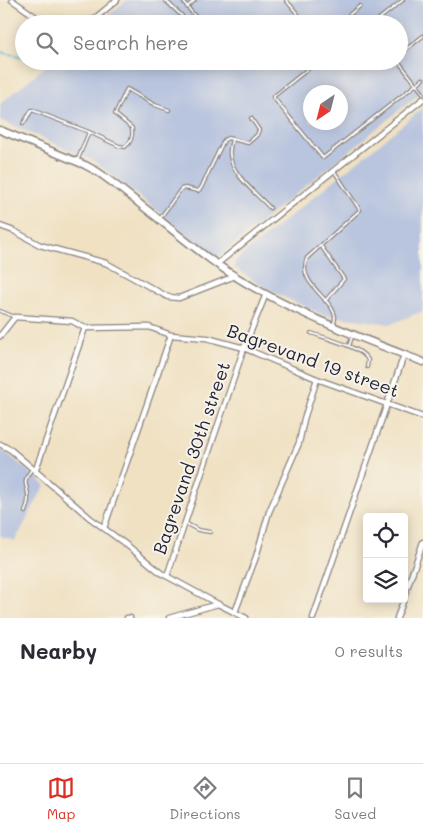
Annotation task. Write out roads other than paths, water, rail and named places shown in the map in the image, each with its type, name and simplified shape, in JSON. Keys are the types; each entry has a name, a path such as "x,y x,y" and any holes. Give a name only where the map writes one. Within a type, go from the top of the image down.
{"street":[{"path":"12,0 33,15"},
{"path":"99,15 117,0"},
{"path":"217,264 423,100"},
{"path":"0,130 91,168 116,184 217,264 266,294 333,327 423,362"},
{"path":"0,226 40,244 106,263 168,297 179,298 235,276"},
{"name":"Bagrevand 30th street","path":"167,576 244,348 266,294"},
{"path":"0,336 15,318"},
{"name":"Bagrevand 19 street","path":"15,318 72,321 85,328 149,327 171,335 207,338 244,348 317,379 423,417"},
{"path":"33,470 85,328"},
{"path":"104,528 171,335"},
{"path":"313,618 404,355"},
{"path":"234,612 256,557 269,512 299,444 304,419 317,379"},
{"path":"0,444 12,450 33,470 104,528 167,576 246,618"},
{"path":"408,586 423,542"},
{"path":"397,618 402,603"},
{"path":"169,618 218,604"}],"lane":[{"path":"165,0 181,15"},
{"path":"182,0 194,15"},
{"path":"187,7 196,0"},
{"path":"286,0 298,15"},
{"path":"384,15 403,0"},
{"path":"349,15 360,6"},
{"path":"408,48 423,36"},
{"path":"307,70 273,97 323,158 423,79"},
{"path":"405,70 423,93"},
{"path":"23,124 32,110 125,147 130,143 133,135 132,128 115,114 127,89 155,105 169,110"},
{"path":"160,219 181,189 198,191 224,140 228,138 248,143 257,135 259,130 250,118"},
{"path":"77,161 89,132"},
{"path":"232,139 229,154 231,164 238,175 270,208"},
{"path":"333,327 335,316 316,291 304,265 307,258 360,210 334,171"},
{"path":"321,246 344,279 325,301"},
{"path":"0,310 15,318"},
{"path":"311,333 349,346 366,356 368,360 367,366"},
{"path":"349,346 353,335"},
{"path":"25,512 28,499 24,485 25,478 33,470"},
{"path":"185,523 198,530 210,532"}],"waterway":[{"path":"0,52 15,55"}]}
